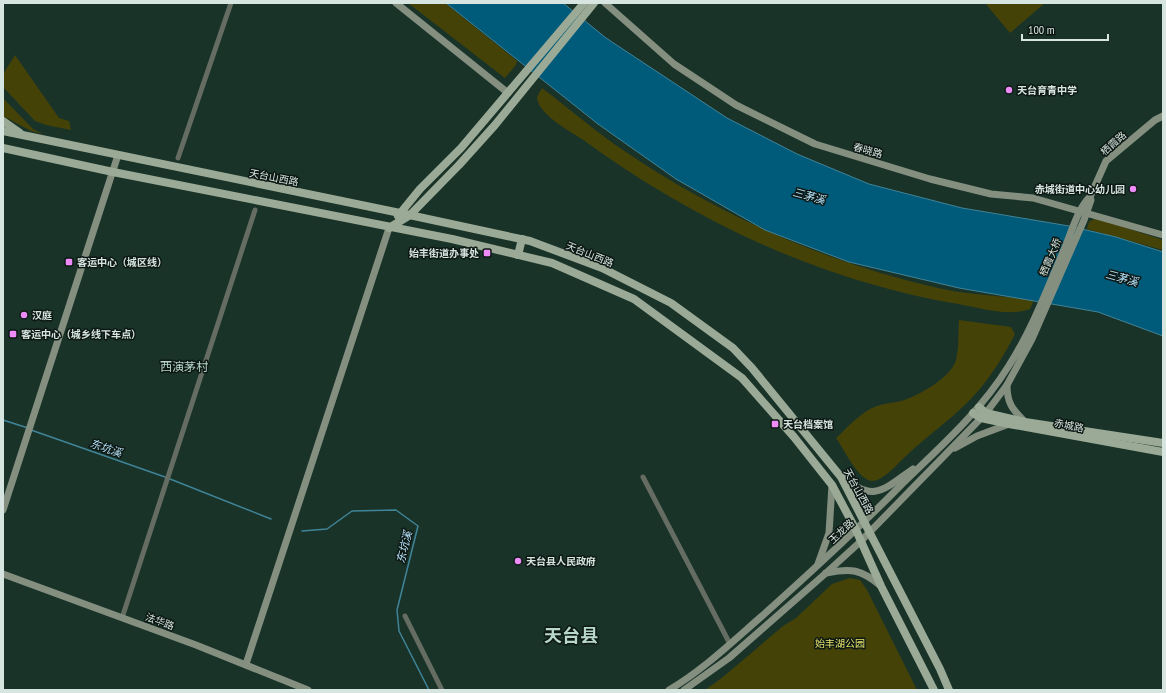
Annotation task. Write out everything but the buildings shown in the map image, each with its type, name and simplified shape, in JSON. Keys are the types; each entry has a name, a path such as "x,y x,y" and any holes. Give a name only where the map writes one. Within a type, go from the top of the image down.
{"main road":[{"path":"396,3 508,93"},
{"path":"389,228 410,215 459,165 495,125 526,79 584,7 594,3"},
{"name":"春晓路","path":"605,3 674,64 736,105 815,144 930,179 991,194 1033,198 1082,216 1163,235"},
{"path":"246,664 389,228 420,188 461,148 508,93 526,79"},
{"name":"栖霞路","path":"1082,216 1091,200 1090,197 1106,161 1155,120 1163,116"},
{"path":"3,121 23,136"},
{"name":"天台山西路","path":"3,131 522,239 602,268 671,303 733,348 775,394 841,477 940,669 949,690"},
{"name":"天台山西路","path":"3,148 389,228 452,239 552,264 634,299 742,378 794,437 832,485 856,530 860,542 934,690"},
{"path":"3,510 118,155"},
{"name":"栖霞大桥","path":"1044,304 1082,216"},
{"path":"518,255 522,239"},
{"path":"634,299 642,288"},
{"name":"玉龙路","path":"669,690 702,667 730,644 865,522 929,458 980,413 1007,385 1044,304"},
{"name":"玉龙路","path":"684,690 729,658 826,573 860,542 949,451 980,413 1044,304"},
{"path":"1007,385 1007,400 1016,413 1025,422"},
{"name":"赤城路","path":"980,413 1025,422 1163,443"},
{"name":"赤城路","path":"980,413 1009,424 1163,452"},
{"path":"949,451 977,436 1009,424"},
{"path":"841,477 856,489 869,492 880,490 929,458"},
{"path":"816,567 829,533 832,485"},
{"path":"826,573 853,569 882,586"},
{"name":"法华路","path":"3,574 246,664 308,690"}],"street":[{"path":"178,158 231,3"},
{"path":"122,618 255,210"},
{"path":"643,477 730,644"},
{"path":"405,616 442,690"}],"green space":[{"path":"408,3 445,3 517,61 516,65 505,78"},
{"path":"985,3 1045,3 1010,33"},
{"path":"15,55 59,118 69,121 71,130 46,125 35,121 3,87 3,74"},
{"path":"542,88 605,137 662,175 737,217 776,235 816,251 897,278 938,288 974,294 1034,300 1030,309 1004,312 907,294 857,280 808,263 761,244 714,221 669,196 625,169 562,126 548,115 538,103 537,97"},
{"path":"3,98 33,129 43,134 31,131 3,116"},
{"path":"1096,218 1163,240 1163,250 1087,229 1089,222"},
{"path":"959,320 1011,327 1015,334 989,377 971,399 886,475 877,480 872,481 867,479 857,470 836,438 855,420 871,408 908,399 925,391 941,380 953,367 956,360"},
{"name":"始丰湖公园","path":"850,578 860,580 867,590 917,690 705,690 723,677 783,626 796,618 832,584"}],"water":[{"name":"三茅溪","path":"446,3 563,3 606,38 727,118 797,154 869,184 962,208 1069,226 1116,237 1163,252 1163,336 1098,312 959,288 849,262 765,230 676,179 598,124"}],"waterway":[{"name":"东坑溪","path":"3,420 28,428"},
{"name":"东坑溪","path":"31,430 165,477 271,519"},
{"name":"东坑溪","path":"302,531 327,529 352,511 396,510 418,526 397,610 399,631 429,690"}],"place":[{"name":"天台育青中学","path":"1009,90"},
{"name":"赤城街道中心幼儿园","path":"1133,189"},
{"name":"始丰街道办事处","path":"487,253"},
{"name":"客运中心（城区线）","path":"69,262"},
{"name":"汉庭","path":"24,315"},
{"name":"客运中心（城乡线下车点）","path":"13,334"},
{"name":"天台档案馆","path":"775,424"},
{"name":"天台县人民政府","path":"518,561"}],"district":[{"name":"西演茅村","path":"184,367"},
{"name":"天台县","path":"571,636"}]}
